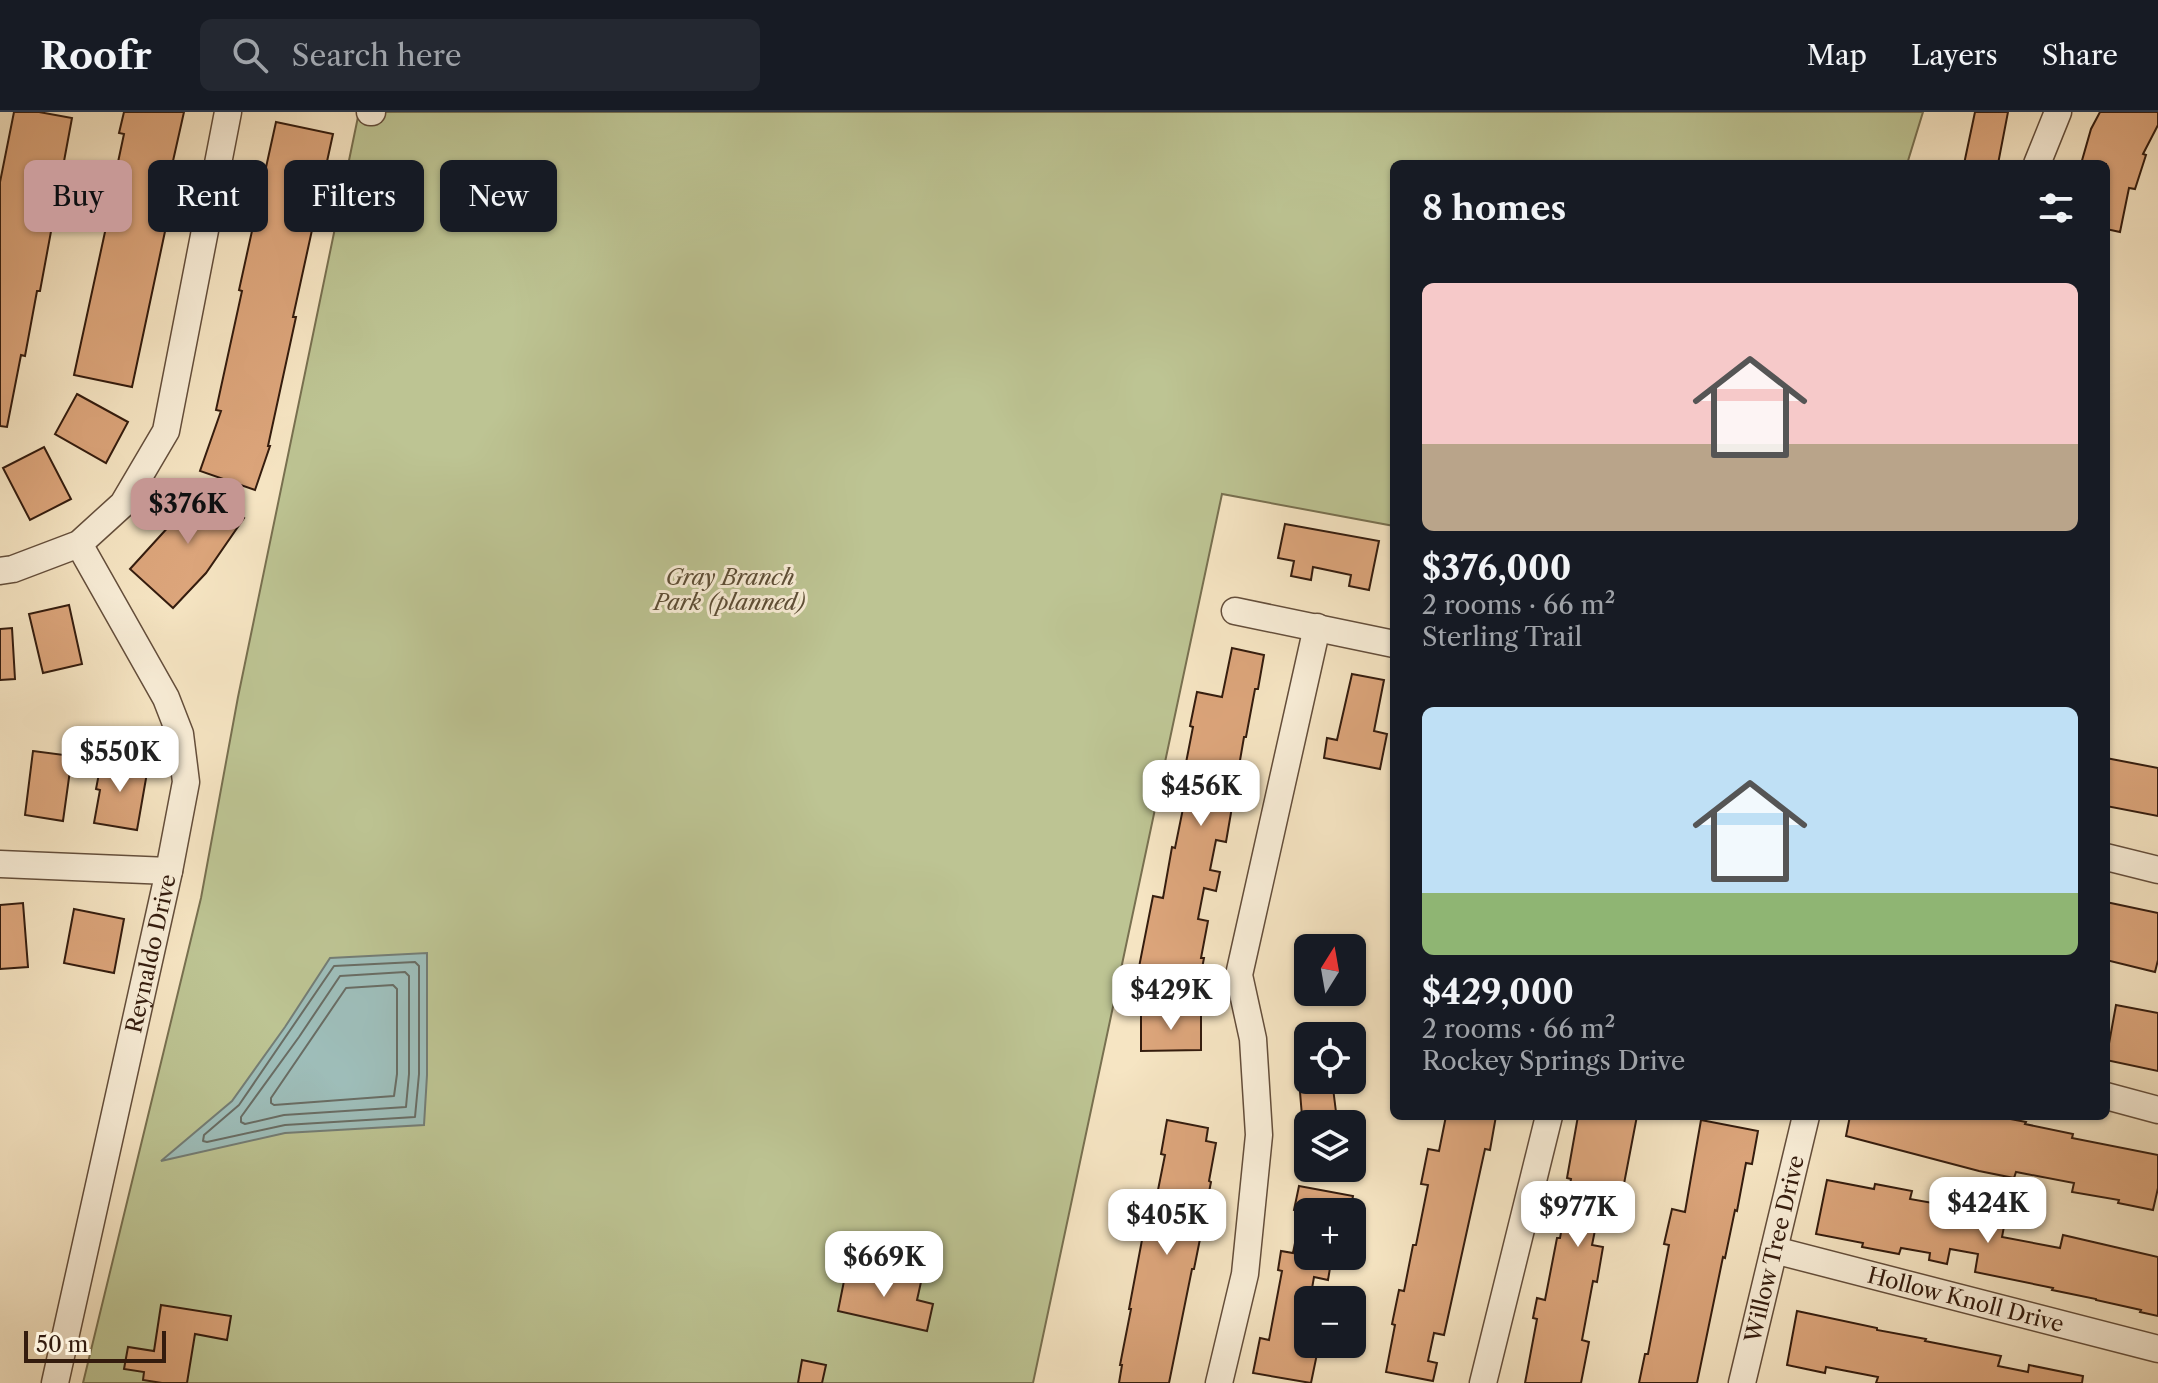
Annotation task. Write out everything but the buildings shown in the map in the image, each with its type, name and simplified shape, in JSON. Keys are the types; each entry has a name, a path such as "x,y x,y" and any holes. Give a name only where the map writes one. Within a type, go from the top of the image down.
{"street":[{"path":"0,571 79,544 123,504 166,431 228,112"},
{"path":"2039,160 2058,112"},
{"name":"Reynaldo Drive","path":"55,1383 186,782 180,734 166,698 79,544"},
{"path":"1235,611 1390,643"},
{"path":"1219,1383 1245,1274 1259,1135 1253,1039 1239,975 1317,627"},
{"path":"2110,858 2158,870"},
{"path":"0,864 169,871"},
{"path":"2110,1097 2158,1110"},
{"path":"1483,1383 1548,1120"},
{"name":"Willow Tree Drive","path":"1742,1383 1805,1120"},
{"name":"Hollow Knoll Drive","path":"1774,1250 2158,1349"}],"green space":[{"name":"Gray Branch Park (planned)","path":"359,112 1923,112 1908,160 1390,160 1390,525 1222,494 1033,1383 83,1383 201,898 238,697 334,232 424,232 424,160 349,160"}],"water":[{"path":"427,953 424,1125 285,1133 161,1161 232,1101 330,958"}]}
